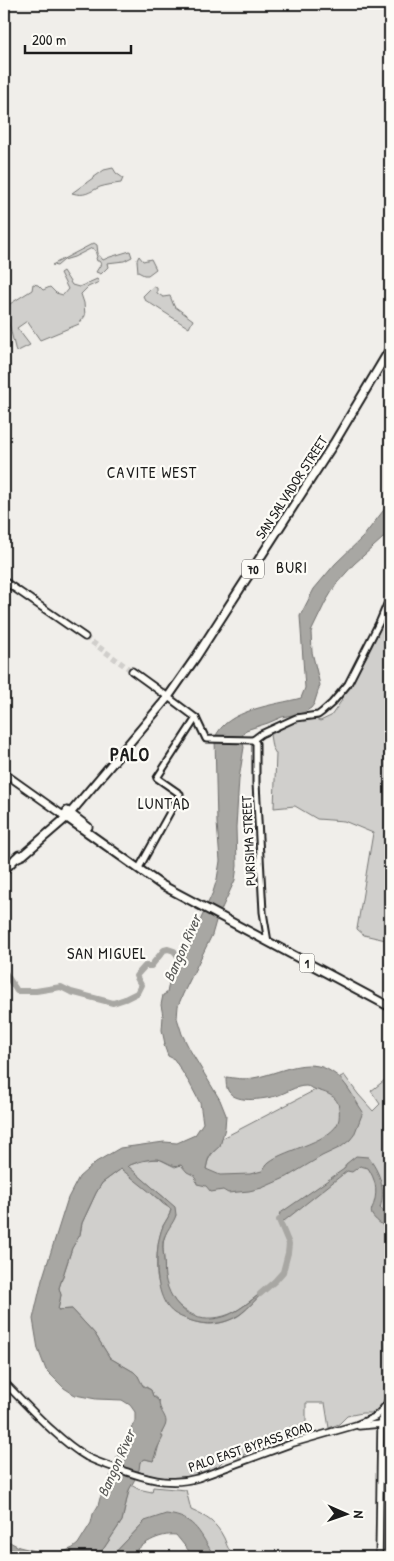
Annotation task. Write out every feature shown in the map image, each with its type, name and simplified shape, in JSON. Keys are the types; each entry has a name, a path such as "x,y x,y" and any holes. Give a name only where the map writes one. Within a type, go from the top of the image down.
{"highway":[{"name":"SAN SALVADOR STREET","path":"4,870 16,858 23,856 66,814 112,758 119,754 168,697 272,540 390,350"},
{"name":"1","path":"66,814 120,852 160,884 390,1007"}],"main road":[{"path":"4,581 85,637"},
{"path":"132,670 168,697"},
{"path":"4,773 66,814"},
{"name":"PALO EAST BYPASS ROAD","path":"4,1382 67,1443 85,1456 109,1466 162,1482 185,1482 293,1443 356,1425 381,1415 383,1417"},
{"path":"379,1557 382,1424 390,1396"},
{"name":"PALO EAST BYPASS ROAD","path":"375,1417 387,1404"},
{"name":"PALO EAST BYPASS ROAD","path":"356,1425 382,1424"}],"street":[{"path":"168,697 196,718 205,738 213,739 253,740 261,734 296,718 318,715 348,684 390,597"},
{"path":"138,868 180,794 158,778 196,718"},
{"name":"PURISIMA STREET","path":"253,740 256,743 256,783 263,912 268,942"}],"shaded area":[{"path":"113,168 123,178 121,183 102,186 84,194 72,193 104,170"},
{"path":"94,243 97,245 98,254 103,260 130,251 132,257 124,261 107,263 108,267 101,274 96,272 101,264 97,261 95,250 92,248 64,260 57,266 52,265"},
{"path":"139,256 143,261 151,259 156,269 148,275 138,272 137,260"},
{"path":"63,271 72,285 79,287 97,279 99,282 88,287 81,294 85,316 79,324 40,340 27,321 17,328 30,345 16,352 5,307 32,290 33,284 38,285 43,290 50,287 56,293 63,295 68,289 60,273"},
{"path":"153,286 157,288 157,293 163,297 170,296 174,306 193,320 189,328 145,300 143,296"},
{"path":"390,606 390,941 364,935 357,929 373,833 344,821 317,819 295,806 274,808 276,754 272,747 270,735 288,725 307,718 320,721 331,716 342,700 339,698 347,689 368,654"},
{"path":"344,1075 373,1111 380,1104 371,1091 390,1076 390,1211 383,1220 390,1227 390,1393 382,1409 376,1413 347,1416 339,1424 329,1428 325,1403 306,1403 306,1433 287,1439 272,1436 268,1447 239,1457 228,1456 215,1469 191,1476 168,1480 136,1471 140,1462 145,1459 154,1461 156,1457 165,1425 159,1408 159,1401 153,1396 151,1390 140,1383 138,1376 134,1372 110,1358 95,1334 72,1309 58,1310 61,1295 59,1288 72,1248 80,1234 82,1223 96,1193 102,1183 121,1169 171,1209 161,1232 157,1257 157,1276 167,1304 174,1313 203,1324 217,1324 231,1320 244,1311 263,1292 235,1312 213,1318 193,1315 176,1303 166,1285 163,1242 176,1215 166,1199 127,1166 144,1160 159,1159 175,1167 181,1165 206,1169 208,1160 218,1147 221,1139"},
{"path":"131,1485 138,1489 152,1492 153,1487 186,1490 191,1510 214,1524 221,1532 229,1549 235,1554 235,1557 215,1557 208,1547 145,1521 111,1557 95,1557 104,1548 122,1521"}],"water":[{"name":"Bangon River","path":"390,502 390,529 337,583 311,632 312,652 320,685 314,704 303,713 282,717 246,730 243,734 244,747 239,779 236,827 237,866 235,880 216,921 212,935 183,994 178,1006 177,1018 190,1050 220,1100 226,1115 220,1146 211,1154 206,1169 220,1175 250,1174 262,1171 276,1157 309,1144 329,1133 336,1127 339,1119 339,1107 335,1099 307,1086 294,1088 280,1095 249,1100 235,1097 230,1093 226,1077 250,1079 303,1065 322,1067 337,1075 363,1112 354,1135 341,1147 287,1177 262,1188 249,1191 228,1193 223,1190 211,1192 206,1186 197,1184 195,1176 187,1172 181,1165 171,1165 157,1159 142,1161 128,1166 175,1207 176,1215 166,1234 163,1247 168,1288 178,1305 194,1316 214,1319 232,1313 267,1288 239,1315 219,1323 191,1321 180,1317 169,1309 162,1297 158,1277 158,1249 161,1231 171,1209 121,1169 102,1183 82,1223 80,1235 72,1248 59,1288 61,1295 58,1310 72,1309 95,1334 110,1358 134,1372 143,1386 151,1390 153,1396 159,1401 160,1408 166,1419 166,1425 161,1434 163,1437 153,1461 145,1459 140,1462 139,1470 136,1472 135,1479 129,1490 122,1521 104,1548 95,1557 4,1557 4,1539 19,1547 48,1554 63,1552 78,1544 91,1523 93,1514 107,1486 119,1451 135,1421 135,1412 130,1405 122,1400 96,1399 75,1395 64,1388 46,1370 38,1349 33,1319 42,1280 68,1198 79,1177 96,1162 120,1148 164,1142 177,1143 195,1135 203,1123 200,1103 174,1059 168,1056 164,1045 161,1005 163,995 167,993 170,977 179,957 190,943 217,879 220,861 215,738 221,728 240,714 301,698 305,688 300,616 314,589 335,564 363,537"},
{"path":"356,1156 368,1157 379,1175 382,1188 380,1208 389,1215 385,1220 390,1227 390,1236 387,1230 372,1215 371,1210 376,1193 375,1184 368,1168 360,1166 352,1172 347,1171 284,1221 279,1214 344,1169 346,1164"},
{"path":"166,1514 185,1519 191,1523 215,1557 205,1557 203,1554 193,1556 176,1535 170,1535 151,1540 130,1557 111,1557 145,1521"}],"waterway":[{"name":"Bangon River","path":"4,971 17,991 36,991 61,987 71,992 113,1003 137,993 141,985 136,976 145,966 151,966 164,950 174,951 179,957"},
{"path":"260,1294 283,1272 289,1244 279,1220 288,1213"}],"tunnel":[{"path":"85,637 132,671"}],"district":[{"name":"CAVITE WEST","path":"152,472"},
{"name":"BURI","path":"292,567"},
{"name":"PALO","path":"130,754"},
{"name":"LUNTAD","path":"164,803"},
{"name":"SAN MIGUEL","path":"107,953"}]}
